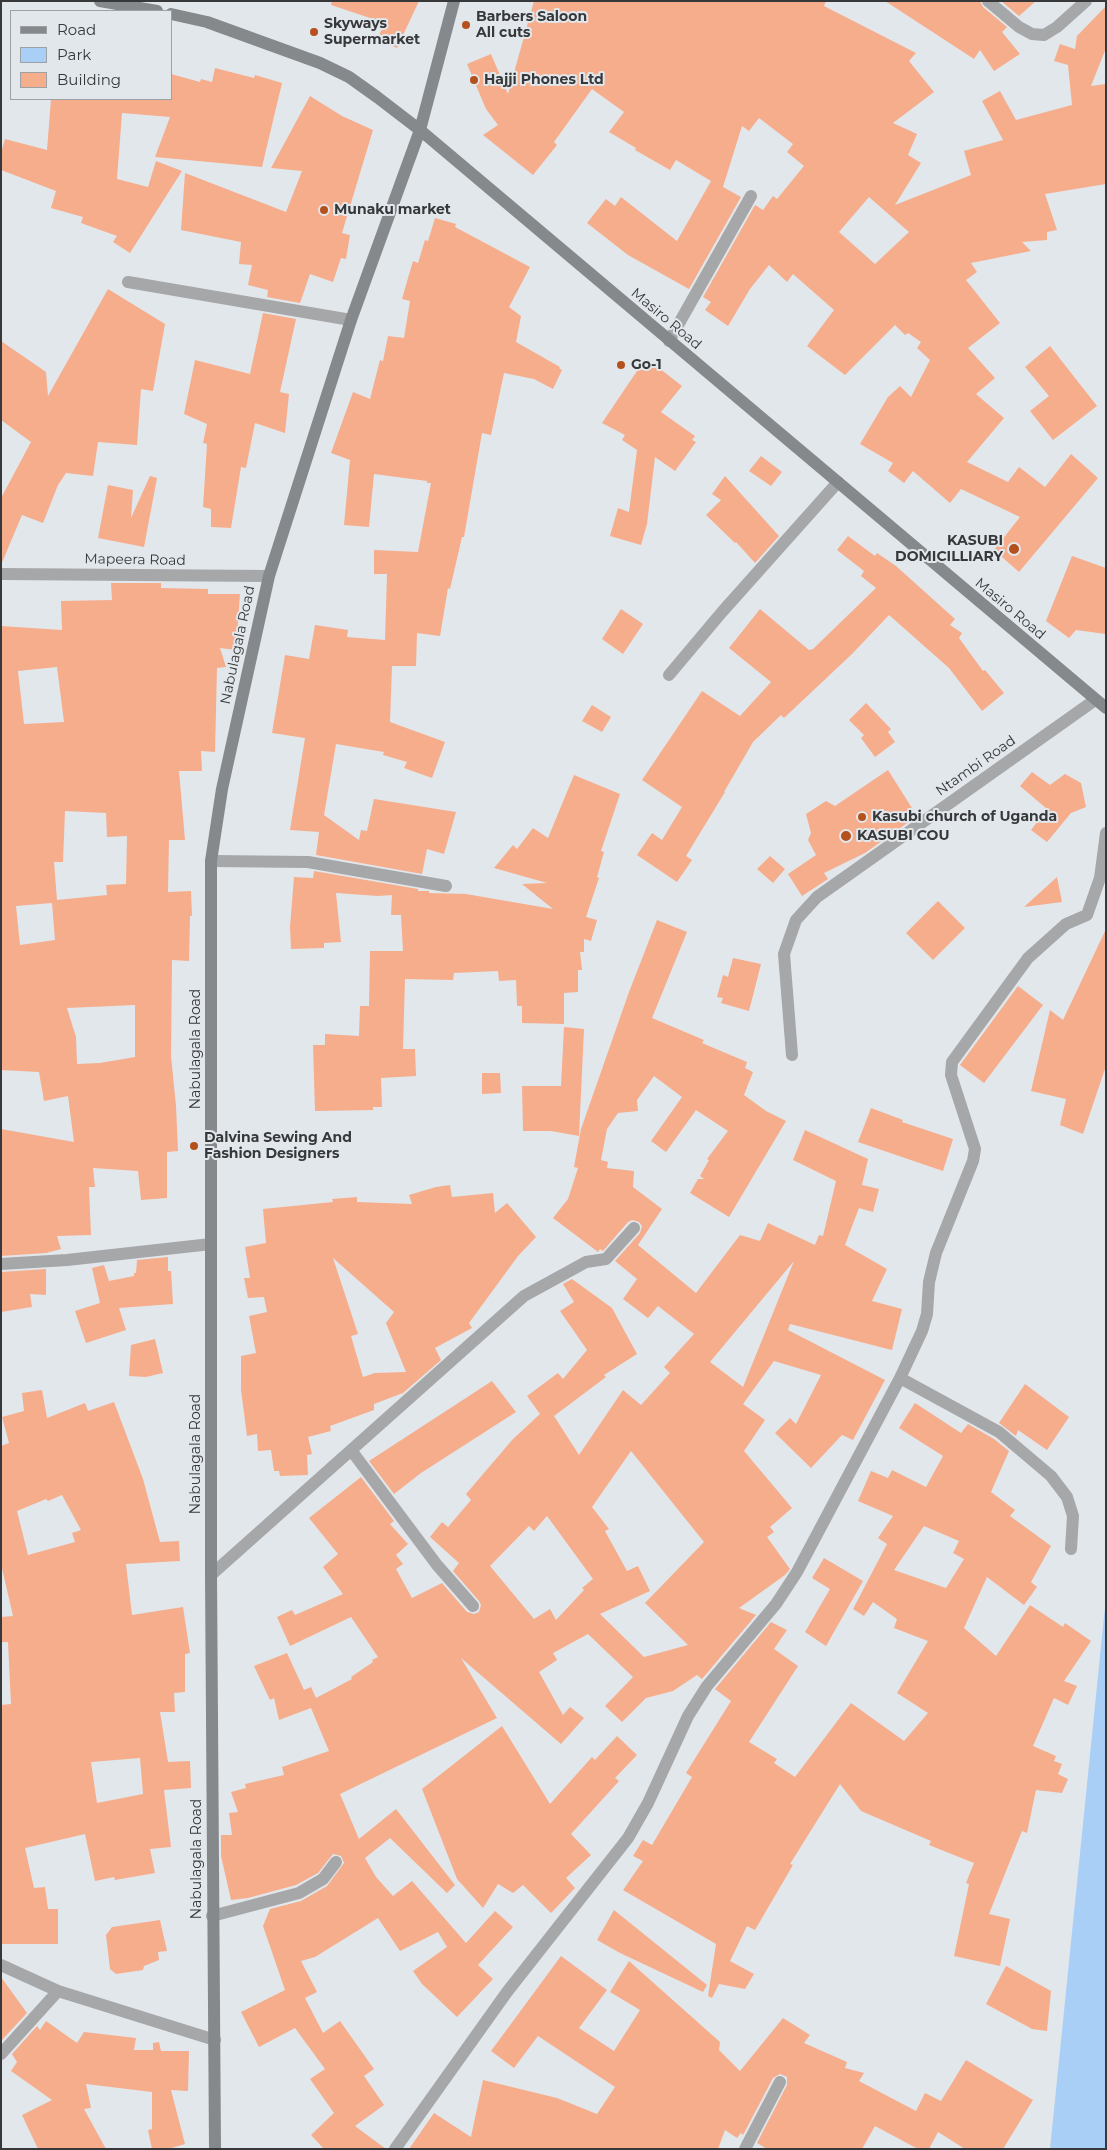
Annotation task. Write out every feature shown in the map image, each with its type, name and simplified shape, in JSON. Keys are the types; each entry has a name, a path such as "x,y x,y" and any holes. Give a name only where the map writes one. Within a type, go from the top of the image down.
{"street":[{"path":"100,1 151,10"},
{"name":"Nabulagala Road","path":"215,2149 212,1916 211,861 222,789 269,576 351,320 420,130 454,1"},
{"path":"988,1 1019,27 1032,34 1044,35 1057,27 1086,1"},
{"name":"Masiro Road","path":"172,14 207,22 320,63 348,77 420,130 1106,708"},
{"path":"669,341 751,196"},
{"path":"128,282 351,320"},
{"path":"669,675 722,612 838,482"},
{"name":"Mapeera Road","path":"1,574 269,576"},
{"name":"Ntambi Road","path":"792,1055 784,954 796,920 817,897 1095,700"},
{"path":"395,2149 507,1992 628,1838 648,1803 688,1716 707,1686 776,1604 797,1572 900,1378 922,1331 927,1314 929,1282 936,1253 973,1161 975,1149 951,1075 952,1062 1028,958 1066,924 1087,915 1100,878 1106,833"},
{"path":"211,861 308,862 446,886"},
{"path":"211,1576 524,1296 586,1262 606,1259 634,1228"},
{"path":"1,1264 67,1260 211,1244"},
{"path":"900,1378 999,1432 1051,1476 1066,1497 1074,1516 1071,1549"},
{"path":"351,1450 437,1564 473,1606"},
{"path":"212,1916 299,1893 324,1879 336,1862"},
{"path":"1,1965 58,1990 215,2040"},
{"path":"1,2054 58,1990"},
{"path":"745,2149 780,2082"}],"green space":[{"path":"1106,1597 1106,2149 1050,2149"}],"building":[{"path":"332,1 419,1 397,48 377,39 385,23 331,5"},
{"path":"534,1 826,1 824,6 916,53 909,61 934,92 893,123 917,134 908,155 921,163 895,205 971,175 964,151 1003,140 982,101 1000,91 1016,120 1072,105 1068,65 1054,61 1060,44 1075,49 1077,36 1106,6 1106,48 1091,86 1106,84 1106,184 1045,194 1057,230 1047,232 1047,240 1022,242 1031,251 971,263 977,272 966,280 1000,323 968,348 995,378 976,394 1004,418 967,462 1008,482 1019,467 1045,487 1071,454 1098,478 1019,572 994,550 1020,517 961,489 950,503 913,471 904,483 888,471 893,463 860,444 888,397 900,386 911,397 930,360 917,348 921,342 908,333 905,335 895,325 845,375 807,346 834,310 793,274 787,282 769,265 750,289 728,326 705,310 711,302 703,297 755,205 763,210 773,196 777,199 804,166 787,152 793,144 759,118 749,131 742,126 723,187 741,197 689,289 628,255 587,223 606,199 615,206 621,197 677,241 711,181 676,160 670,170 635,150 636,148 609,132 624,112 592,89 554,142 557,145 533,175 483,135 498,125 486,109 467,64 491,54 508,94","holes":["869,197 909,232 875,264 839,232"]},
{"path":"885,1 980,1 983,7 1007,27 1002,32 1020,54 994,71 980,50 974,59"},
{"path":"1001,1 1036,1 1019,16"},
{"path":"215,68 254,78 255,75 282,83 262,167 155,157 170,117 122,113 117,179 148,187 156,161 182,171 130,253 113,242 117,236 81,223 83,217 51,208 56,191 1,170 1,153 5,139 47,150 51,100 172,100 172,74 200,82 201,79 212,82"},
{"path":"310,96 342,116 373,130 342,233 350,235 346,259 341,258 333,282 310,274 300,303 267,297 268,290 248,285 252,265 239,264 241,242 181,230 185,173 286,212 302,171 271,168"},
{"path":"435,218 456,224 455,227 530,267 509,307 521,316 516,342 560,367 562,370 553,389 534,379 504,373 491,435 482,433 464,537 462,537 450,589 448,588 440,636 417,633 416,666 392,666 390,722 445,742 432,778 404,768 407,762 383,755 384,752 336,744 324,815 359,840 361,830 367,831 374,799 456,812 444,854 427,849 422,874 316,855 319,832 290,830 305,738 272,733 285,655 309,659 315,625 348,630 347,637 385,640 387,574 374,574 374,550 418,552 431,483 374,474 369,527 344,525 350,460 331,453 353,392 370,399 380,360 383,361 388,336 404,338 410,301 402,299 413,261 418,263 425,240 428,241"},
{"path":"108,289 165,324 153,391 141,389 137,445 98,442 93,476 66,473 58,485 43,523 22,515 1,565 1,498 31,442 1,420 1,341 46,372 48,396"},
{"path":"263,313 296,319 280,392 289,394 285,433 255,423 246,468 241,467 231,528 211,527 211,509 203,507 207,444 203,443 207,424 184,414 195,360 250,374"},
{"path":"1050,346 1097,406 1053,440 1030,411 1049,396 1025,367"},
{"path":"650,361 682,386 661,412 695,436 692,440 696,442 675,471 655,457 647,524 641,545 610,536 618,508 629,512 637,450 622,440 625,435 602,423 639,368 643,370"},
{"path":"761,456 782,472 771,486 749,471"},
{"path":"150,476 157,478 144,547 98,538 108,485 133,490 131,518"},
{"path":"725,476 779,536 755,563 736,542 706,515 721,500 712,494"},
{"path":"848,536 875,556 877,553 896,566 955,619 950,625 962,633 959,638 983,671 985,670 1004,693 982,711 949,668 889,615 852,654 784,718 781,715 753,742 686,856 692,860 677,882 637,855 652,833 662,840 682,807 642,780 702,691 740,716 771,682 729,648 760,609 809,650 813,649 876,588 861,576 864,571 837,550"},
{"path":"1072,556 1106,568 1106,634 1076,630 1069,638 1046,621"},
{"path":"111,583 161,583 161,588 208,589 208,594 240,594 236,650 220,648 226,667 217,668 215,752 201,751 202,771 179,771 185,840 169,840 168,892 191,891 192,916 190,916 189,961 172,960 171,1056 178,1151 167,1152 167,1198 141,1200 138,1171 93,1168 95,1187 89,1187 91,1235 57,1236 61,1249 46,1253 1,1256 1,1129 74,1142 68,1096 44,1101 39,1072 1,1070 1,626 62,630 61,601 112,600","holes":["57,667 64,722 24,724 18,671","65,811 106,813 107,837 127,836 126,884 106,885 107,895 57,900 54,862 63,862","52,903 55,940 20,945 16,906","135,1005 135,1057 100,1063 77,1064 76,1037 67,1008"]},
{"path":"621,609 643,624 623,654 602,639"},
{"path":"866,703 891,729 888,732 895,742 875,757 861,738 864,735 849,720"},
{"path":"592,705 611,717 602,732 582,721"},
{"name":"Kasubi church of Uganda","path":"888,770 917,816 865,853 824,873 828,879 802,896 788,874 816,855 808,840 811,833 806,814 826,801 835,806"},
{"path":"1032,772 1050,785 1065,774 1081,783 1086,807 1071,813 1047,842 1031,830 1047,809 1020,786"},
{"path":"574,775 620,794 601,851 604,852 597,877 599,878 586,917 597,920 591,941 584,939 584,952 580,952 582,970 578,970 578,992 564,993 564,1024 522,1023 522,1006 517,1006 516,980 499,981 498,971 454,973 453,980 405,979 403,1049 415,1049 416,1076 381,1078 382,1107 373,1107 373,1110 315,1111 313,1045 325,1045 325,1034 359,1036 360,1006 369,1006 370,951 403,951 401,915 391,915 392,895 336,893 341,942 324,943 324,948 291,949 290,927 294,877 313,878 314,871 418,889 418,891 429,891 429,893 466,894 553,909 522,884 547,883 494,868 513,845 517,849 533,828 548,838"},
{"path":"770,856 785,869 773,883 757,869"},
{"path":"1057,877 1062,902 1024,907"},
{"path":"938,901 965,928 933,960 906,933"},
{"path":"657,920 687,932 652,1018 704,1040 702,1043 747,1062 745,1068 753,1072 744,1095 766,1111 786,1121 729,1217 690,1193 698,1179 704,1179 700,1176 709,1160 707,1159 728,1131 696,1110 666,1152 651,1141 682,1097 654,1076 637,1100 638,1111 618,1113 607,1129 601,1160 608,1162 607,1168 634,1171 633,1187 662,1209 638,1245 696,1293 740,1235 760,1241 768,1223 815,1245 819,1235 823,1236 836,1181 793,1160 805,1130 868,1159 862,1185 879,1189 873,1212 859,1208 845,1245 887,1269 872,1301 902,1309 892,1350 790,1324 788,1330 885,1380 853,1440 842,1435 811,1468 775,1433 790,1418 796,1424 821,1375 774,1361 743,1404 765,1420 744,1451 792,1508 770,1527 774,1532 767,1537 790,1569 785,1575 739,1608 756,1615 702,1679 697,1675 673,1691 646,1698 622,1722 605,1706 633,1677 588,1634 553,1653 557,1660 539,1672 563,1715 570,1707 584,1718 561,1744 461,1658 497,1718 340,1794 359,1839 396,1809 455,1885 447,1893 390,1838 365,1858 376,1877 393,1896 412,1881 466,1943 495,1911 513,1927 478,1965 493,1979 457,2017 422,1984 413,1971 447,1947 438,1932 400,1951 378,1918 315,1957 301,1961 317,1992 305,1998 323,2033 340,2021 374,2069 364,2076 384,2105 355,2126 386,2149 324,2149 311,2135 334,2113 310,2079 325,2069 295,2028 259,2047 241,2012 285,1990 263,1926 270,1909 301,1901 327,1886 344,1863 341,1856 333,1854 318,1873 296,1885 248,1898 231,1900 221,1856 221,1835 232,1835 229,1813 238,1812 231,1792 246,1788 245,1784 284,1775 282,1767 329,1751 311,1708 279,1720 274,1698 270,1700 254,1666 287,1653 304,1690 311,1687 316,1698 352,1679 351,1677 378,1657 351,1617 290,1646 277,1617 292,1610 295,1615 343,1594 323,1567 338,1554 309,1518 361,1477 394,1521 390,1524 408,1544 396,1555 403,1564 396,1569 412,1598 442,1583 467,1612 474,1614 479,1612 481,1605 479,1601 453,1571 459,1563 430,1537 442,1522 448,1527 471,1500 466,1494 513,1439 540,1414 527,1396 558,1373 563,1379 587,1350 560,1311 574,1302 563,1284 572,1279 612,1308 637,1354 604,1375 606,1377 554,1416 579,1455 623,1390 641,1405 670,1373 664,1367 694,1334 658,1306 648,1318 623,1299 637,1279 615,1261 640,1233 642,1226 639,1222 632,1220 628,1222 603,1251 600,1249 598,1252 553,1218 568,1199 578,1168 574,1167 581,1129 629,992","holes":["794,1261 743,1387 710,1362","631,1451 704,1542 645,1603 688,1645 644,1657 600,1614 650,1591 638,1566 627,1571 605,1531 609,1529 592,1507","547,1516 593,1579 582,1588 584,1590 556,1620 550,1609 534,1619 490,1566 529,1526 534,1531"]},
{"path":"1106,929 1106,1066 1083,1134 1060,1125 1066,1099 1031,1091 1050,1010 1063,1020"},
{"path":"733,958 761,964 749,1011 721,1003 723,998 717,997 723,975 728,977"},
{"path":"1018,986 1043,1005 984,1083 960,1065"},
{"path":"564,1027 584,1029 579,1136 551,1131 523,1131 522,1086 561,1086"},
{"path":"482,1073 500,1073 501,1093 482,1094"},
{"path":"871,1108 903,1120 902,1122 953,1139 943,1171 858,1142"},
{"path":"450,1185 452,1197 493,1193 495,1213 507,1203 536,1237 518,1256 469,1323 472,1328 435,1348 441,1360 403,1393 374,1404 374,1410 330,1426 331,1431 308,1437 312,1454 307,1455 308,1475 280,1476 279,1471 274,1471 271,1450 258,1451 257,1434 247,1436 241,1390 241,1356 256,1353 249,1316 267,1312 264,1297 248,1298 244,1278 250,1278 245,1247 266,1243 263,1209 333,1202 332,1199 357,1197 357,1202 412,1204 409,1195","holes":["333,1258 394,1312 386,1323 406,1372 375,1373 363,1377 351,1336 358,1334"]},
{"path":"168,1257 168,1271 171,1271 173,1304 119,1308 126,1330 86,1343 75,1311 100,1303 92,1268 104,1265 109,1281 134,1276 137,1260"},
{"path":"46,1269 46,1295 30,1294 32,1307 1,1312 1,1272"},
{"path":"155,1339 163,1373 146,1377 129,1376 131,1345"},
{"path":"492,1381 516,1412 421,1473 394,1494 369,1461"},
{"path":"1025,1384 1069,1417 1047,1450 1018,1430 1016,1436 999,1423"},
{"path":"42,1390 47,1418 85,1403 88,1411 114,1402 143,1479 160,1542 179,1541 180,1561 126,1564 132,1615 183,1607 190,1653 185,1654 185,1692 174,1693 175,1712 160,1712 168,1762 190,1761 191,1788 164,1790 171,1847 150,1849 155,1873 115,1880 114,1877 95,1881 85,1834 25,1848 34,1888 45,1887 48,1909 58,1909 58,1944 1,1944 1,1705 11,1704 8,1642 1,1642 1,1617 13,1616 1,1564 1,1446 9,1443 2,1417 24,1411 22,1393","holes":["62,1495 81,1530 72,1533 75,1542 28,1555 17,1511 46,1499 48,1501","140,1758 143,1794 97,1803 91,1762"]},
{"path":"915,1403 961,1433 968,1424 994,1439 1009,1451 991,1492 1015,1510 1010,1516 1051,1546 1031,1582 1037,1587 1024,1605 987,1577 964,1628 996,1656 1030,1605 1063,1627 1065,1623 1091,1641 1064,1681 1077,1686 1068,1705 1054,1698 1033,1746 1056,1756 1054,1761 1062,1764 1058,1774 1068,1779 1062,1793 1036,1790 1027,1833 1022,1831 989,1914 1010,1919 1000,1966 954,1956 969,1884 966,1883 974,1863 929,1845 931,1841 861,1811 840,1784 790,1864 793,1865 755,1930 747,1926 730,1961 754,1974 745,1989 719,1984 712,1998 708,1996 716,1944 623,1890 643,1861 633,1856 643,1840 652,1845 692,1777 686,1773 731,1701 715,1689 771,1622 787,1630 774,1649 798,1666 749,1742 777,1759 774,1763 795,1777 851,1703 904,1741 928,1713 897,1693 928,1641 894,1628 897,1619 873,1602 864,1616 853,1609 887,1544 878,1538 893,1516 858,1501 871,1471 888,1478 892,1470 926,1487 943,1456 899,1428","holes":["924,1526 959,1541 953,1553 964,1559 946,1588 894,1570"]},
{"path":"824,1558 863,1581 826,1646 805,1632 830,1589 812,1578"},
{"path":"502,1726 550,1804 592,1757 595,1760 617,1736 637,1755 615,1778 619,1781 571,1834 591,1855 566,1878 575,1888 551,1913 523,1885 513,1893 498,1884 483,1908 457,1879 422,1789"},
{"path":"614,1910 707,1985 703,1992 620,1953 597,1940"},
{"path":"160,1920 167,1951 158,1952 159,1960 144,1966 143,1970 116,1974 110,1969 106,1935 112,1927"},
{"path":"561,1956 607,1990 579,2028 614,2051 640,2010 610,1992 629,1961 720,2042 719,2050 740,2071 783,2018 810,2035 804,2043 847,2062 845,2068 864,2073 859,2081 916,2111 925,2093 941,2101 966,2060 1033,2100 1003,2149 965,2149 938,2132 929,2149 918,2149 875,2126 862,2149 767,2149 757,2143 787,2085 787,2077 780,2074 773,2078 743,2135 741,2133 737,2138 725,2130 718,2149 409,2149 434,2113 471,2137 483,2080 557,2098 597,2114 615,2087 538,2036 514,2068 491,2051"},
{"path":"1006,1966 1051,1991 1047,2031 1032,2029 986,2004"},
{"path":"1,1977 27,2013 2,2040 1,2039"},
{"path":"46,2021 77,2043 84,2032 136,2038 134,2050 153,2050 153,2043 159,2042 161,2051 189,2051 188,2091 171,2090 185,2144 168,2149 152,2149 148,2130 152,2129 152,2092 86,2084 91,2108 84,2109 106,2149 38,2149 22,2115 52,2100 11,2071 17,2062 12,2054 37,2026 40,2030"}],"place":[{"name":"Barbers Saloon All cuts","path":"466,25"},
{"name":"Skyways Supermarket","path":"314,32"},
{"name":"Hajji Phones Ltd","path":"474,80"},
{"name":"Munaku market","path":"324,210"},
{"name":"Go-1","path":"621,365"},
{"name":"KASUBI DOMICILLIARY","path":"1014,549"},
{"name":"Kasubi church of Uganda","path":"862,817"},
{"name":"KASUBI COU","path":"846,836"},
{"name":"Dalvina Sewing And Fashion Designers","path":"194,1146"}]}
